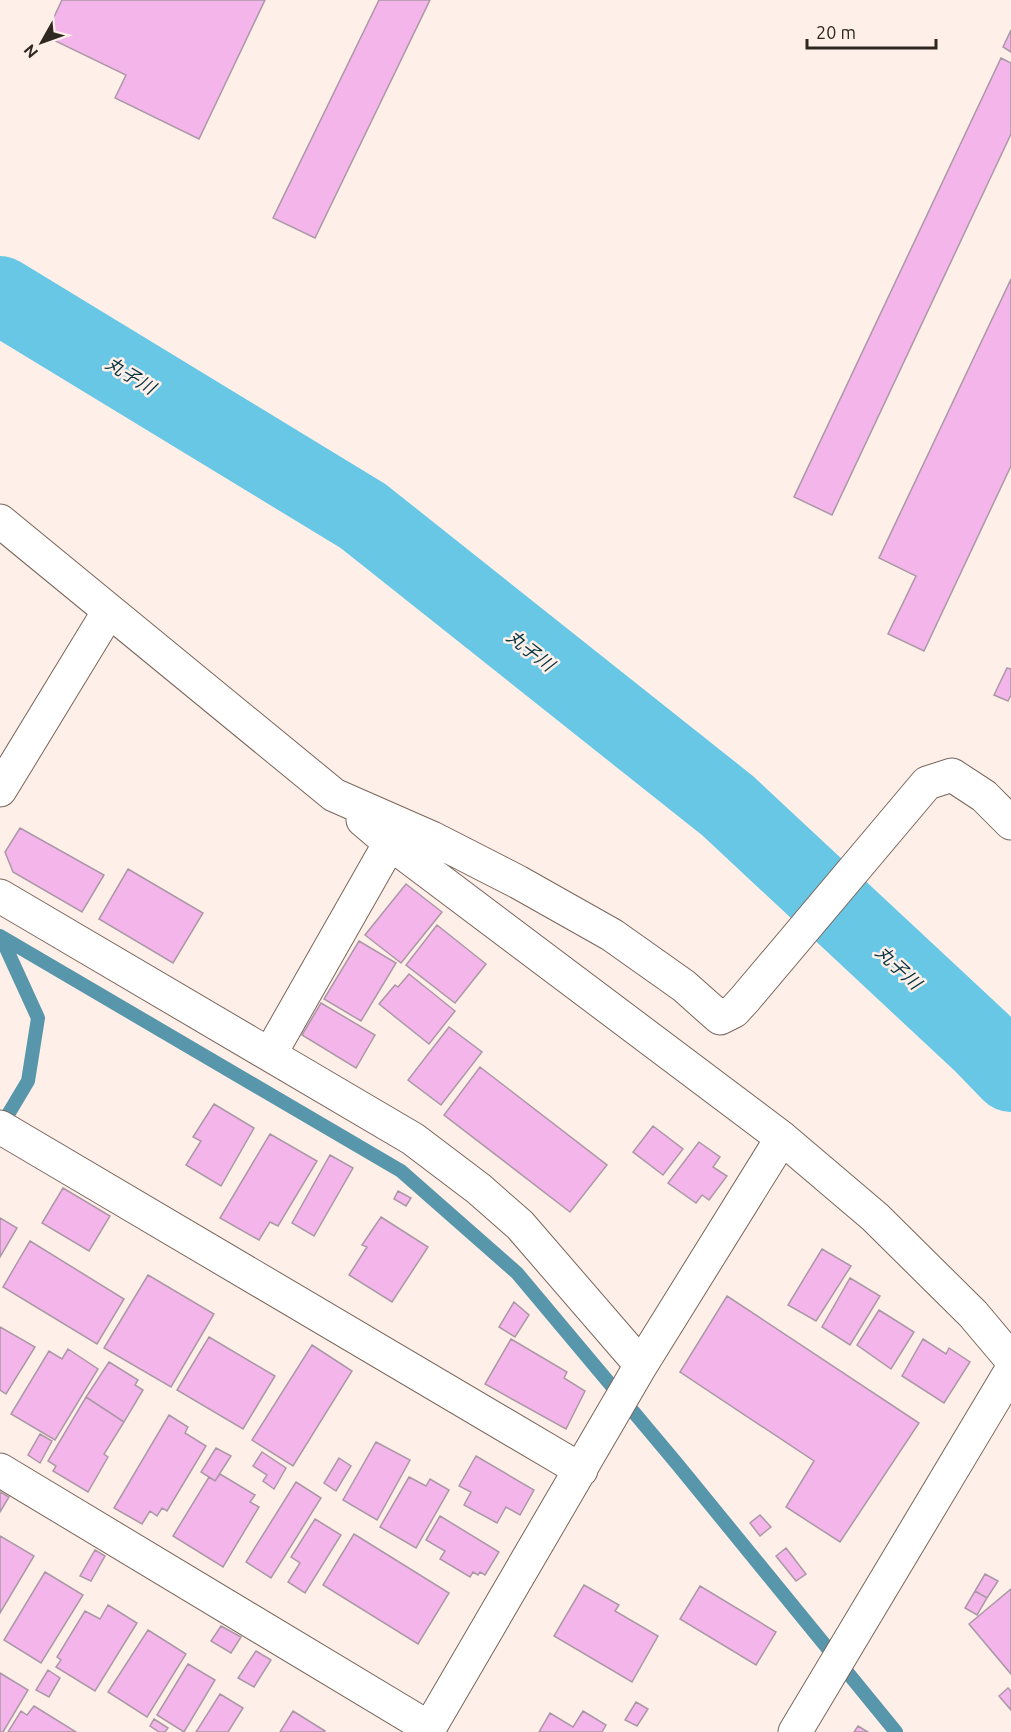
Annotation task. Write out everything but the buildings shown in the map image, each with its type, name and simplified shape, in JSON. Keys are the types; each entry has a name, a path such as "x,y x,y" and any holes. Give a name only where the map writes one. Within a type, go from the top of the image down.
{"street":[{"path":"0,521 390,843 782,1138 875,1217 973,1314 1011,1359"},
{"path":"0,790 109,611"},
{"path":"334,795 432,838 602,929 684,986 720,1018 734,1011 745,999 927,783 952,775 984,796 1011,824"},
{"path":"270,1054 390,843"},
{"path":"0,896 413,1139 479,1189 520,1225 641,1365"},
{"path":"0,1127 581,1470"},
{"path":"0,1470 428,1730 641,1365 782,1138"},
{"path":"795,1732 1011,1371"}],"waterway":[{"name":"丸子川","path":"0,295 363,516 728,806 981,1042 1011,1073"},
{"path":"0,936 401,1171 517,1273 678,1465 896,1732"},
{"path":"0,1128 28,1081 38,1018 1,937"}]}
